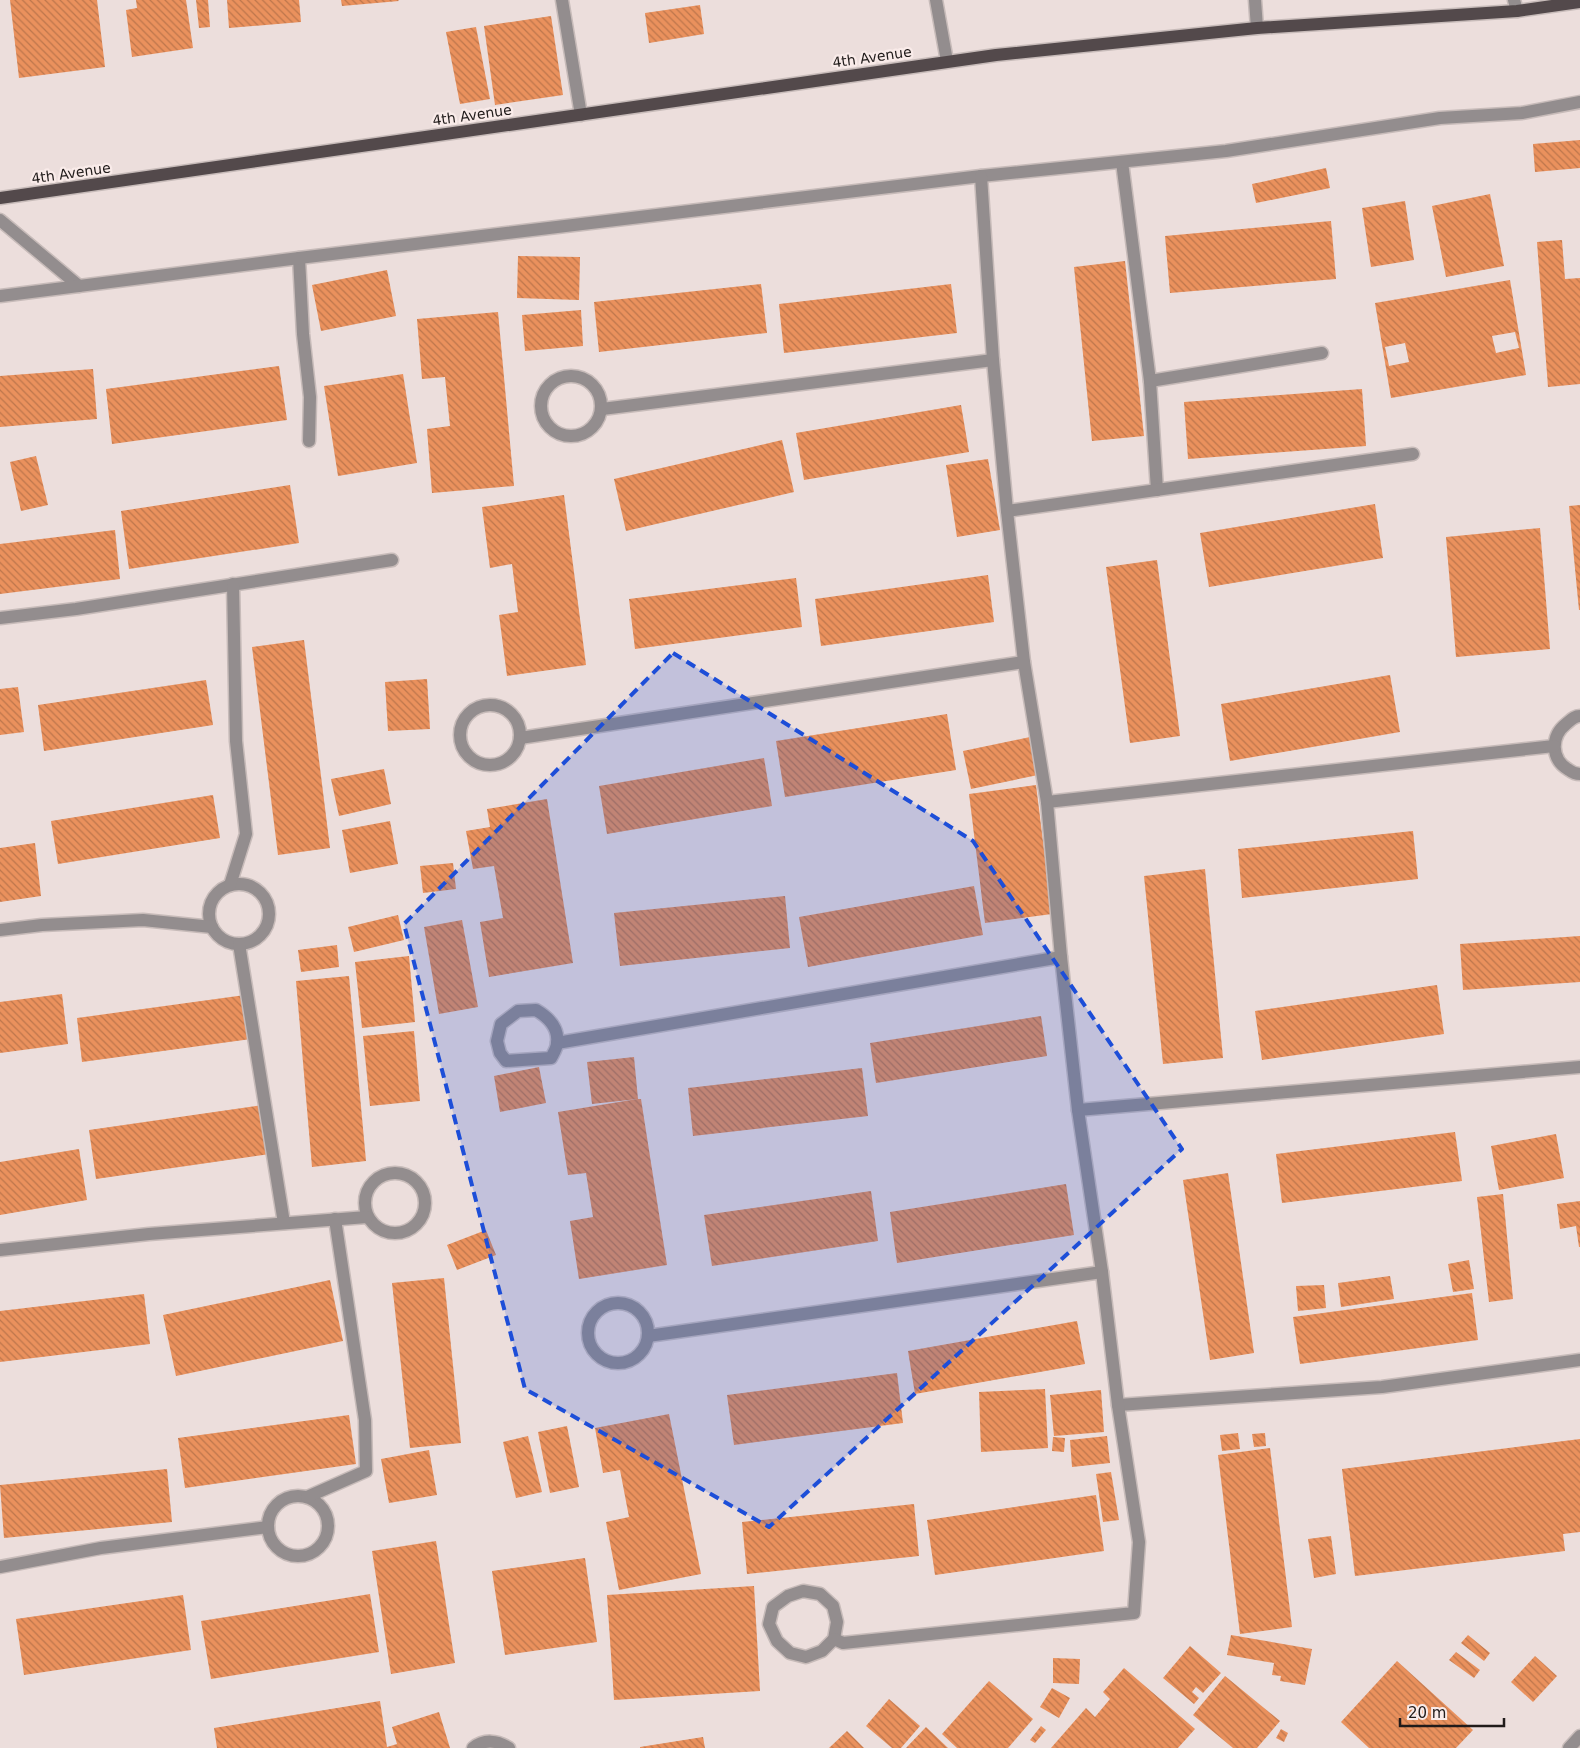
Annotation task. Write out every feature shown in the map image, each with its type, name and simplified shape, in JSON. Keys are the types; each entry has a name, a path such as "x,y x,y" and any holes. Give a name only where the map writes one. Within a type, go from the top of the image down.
{"main road":[{"name":"4th Avenue","path":"0,198 996,55 1257,28 1580,2"}],"street":[{"path":"562,0 581,115"},
{"path":"936,0 948,61"},
{"path":"1254,0 1257,28"},
{"path":"0,296 981,176 1226,151 1440,118 1522,113 1580,102"},
{"path":"1122,162 1150,381 1157,490"},
{"path":"834,1639 843,1643 1134,1613 1139,1542 1118,1405 1102,1272 1078,1110 1061,957 1048,802 1024,662 993,360 981,176"},
{"path":"0,220 79,286"},
{"path":"299,258 303,334 310,398 309,441"},
{"path":"1150,381 1322,353"},
{"path":"602,409 993,360"},
{"path":"562,377 580,377 590,382 600,395 602,409 595,424 582,434 563,435 549,428 544,420 541,407 546,391 562,377"},
{"path":"1007,511 1413,454"},
{"path":"0,618 392,560"},
{"path":"230,885 246,834 236,741 233,584"},
{"path":"520,738 1024,662"},
{"path":"481,706 498,706 509,711 518,723 520,738 514,754 500,763 481,764 468,756 463,749 459,736 464,719 475,710 481,706"},
{"path":"1580,716 1576,716 1558,730 1554,746 1557,759 1563,766 1576,774 1580,774"},
{"path":"1048,802 1554,746"},
{"path":"230,885 250,886 259,891 269,909 265,929 259,937 250,942 240,944 223,940 216,935 208,917 213,897 230,885"},
{"path":"0,930 42,925 143,920 212,927"},
{"path":"240,944 284,1223"},
{"path":"557,1043 1061,957"},
{"path":"536,1010 546,1016 556,1028 557,1043 551,1058 506,1061 500,1053 497,1041 501,1024 518,1011 536,1010"},
{"path":"1078,1110 1580,1067"},
{"path":"403,1174 414,1179 423,1192 425,1206 418,1222 406,1231 386,1232 373,1224 367,1217 364,1204 369,1188 386,1175 403,1174"},
{"path":"0,1250 149,1234 367,1217"},
{"path":"307,1497 317,1502 327,1514 328,1528 322,1544 309,1554 290,1555 277,1547 271,1539 268,1527 272,1510 289,1497 307,1497 366,1471 365,1420 335,1219"},
{"path":"648,1336 1102,1272"},
{"path":"609,1304 626,1304 636,1309 646,1321 648,1336 642,1352 628,1361 609,1362 596,1354 591,1347 587,1334 592,1317 609,1304"},
{"path":"1118,1405 1382,1387 1580,1360"},
{"path":"0,1567 101,1548 268,1527"},
{"path":"804,1591 820,1594 832,1606 838,1622 834,1639 822,1651 806,1657 790,1652 778,1641 769,1624 773,1607 788,1596 804,1591"},
{"path":"1569,1748 1580,1736"},
{"path":"473,1748 480,1742 498,1742 509,1748"}],"highlighted area":[{"path":"673,653 973,841 1182,1149 769,1527 525,1389 404,924"}],"building":[{"path":"10,0 97,0 105,67 19,78"},
{"path":"136,0 186,0 193,48 132,57 126,10 137,8"},
{"path":"196,0 208,0 210,27 199,28"},
{"path":"227,0 299,0 301,22 229,28"},
{"path":"341,0 398,0 399,1 342,6"},
{"path":"700,5 704,34 649,43 645,13"},
{"path":"551,16 563,95 495,105 484,26"},
{"path":"476,27 490,99 460,104 446,32"},
{"path":"1580,140 1580,168 1535,172 1533,144"},
{"path":"1326,168 1330,188 1256,203 1252,184"},
{"path":"1490,194 1504,266 1446,277 1432,206"},
{"path":"1405,201 1414,260 1371,267 1362,208"},
{"path":"1331,221 1336,279 1170,293 1165,236"},
{"path":"1562,240 1565,279 1580,278 1580,384 1548,387 1537,242"},
{"path":"518,256 580,257 579,300 517,298"},
{"path":"1125,261 1144,436 1092,441 1074,267"},
{"path":"387,270 396,316 321,331 312,285"},
{"path":"1510,280 1526,375 1391,398 1375,303","holes":["1515,332 1519,348 1496,353 1492,336","1405,343 1409,362 1389,366 1385,347"]},
{"path":"761,284 767,333 599,352 594,302"},
{"path":"951,284 957,333 784,353 779,304"},
{"path":"581,310 583,346 525,351 522,315"},
{"path":"498,312 514,486 432,493 427,429 450,426 445,377 422,379 417,319"},
{"path":"279,366 287,420 112,444 106,389"},
{"path":"93,369 97,419 0,427 0,376"},
{"path":"403,374 417,463 338,476 324,386"},
{"path":"1362,389 1366,446 1188,459 1184,402"},
{"path":"961,405 969,452 804,480 796,433"},
{"path":"782,440 794,492 626,531 614,479"},
{"path":"36,456 48,505 21,511 10,462"},
{"path":"988,459 1000,530 957,537 946,465"},
{"path":"290,485 299,543 129,569 121,511"},
{"path":"564,495 586,665 507,676 499,615 518,612 512,564 490,568 482,507"},
{"path":"1375,504 1383,558 1209,587 1200,533"},
{"path":"1580,505 1580,610 1579,610 1569,506"},
{"path":"1540,528 1550,649 1456,657 1446,537"},
{"path":"115,530 120,579 0,594 0,544"},
{"path":"1157,560 1180,736 1130,743 1106,567"},
{"path":"988,575 994,622 821,646 815,599"},
{"path":"796,578 802,627 635,649 629,599"},
{"path":"304,640 330,848 278,855 252,647"},
{"path":"1390,675 1400,732 1230,761 1221,704"},
{"path":"427,679 430,729 388,731 385,682"},
{"path":"206,680 213,725 44,751 38,705"},
{"path":"18,687 24,732 0,735 0,689"},
{"path":"947,714 956,770 785,797 776,741"},
{"path":"1030,737 1038,775 971,789 963,751"},
{"path":"764,758 772,806 607,834 599,786"},
{"path":"384,769 391,804 339,816 331,779"},
{"path":"1036,785 1052,914 985,923 969,794"},
{"path":"213,795 220,838 58,864 51,821"},
{"path":"547,799 573,963 489,977 480,922 503,918 494,866 473,869 466,831 490,827 487,809"},
{"path":"390,821 398,864 350,873 342,830"},
{"path":"1413,831 1418,879 1242,898 1238,849"},
{"path":"35,843 41,896 0,902 0,848"},
{"path":"453,863 456,889 423,893 420,866"},
{"path":"1205,869 1223,1058 1163,1064 1144,876"},
{"path":"974,886 983,935 808,967 799,917"},
{"path":"785,896 790,948 620,966 614,913"},
{"path":"398,915 404,940 354,952 348,927"},
{"path":"462,920 478,1007 439,1014 424,927"},
{"path":"1580,936 1580,982 1463,990 1460,944"},
{"path":"337,945 339,967 301,972 298,950"},
{"path":"409,956 415,1022 362,1028 355,962"},
{"path":"349,976 366,1161 312,1167 296,981"},
{"path":"1437,985 1444,1034 1262,1060 1255,1011"},
{"path":"62,994 68,1044 0,1053 0,1002"},
{"path":"245,995 251,1039 82,1062 77,1018"},
{"path":"1041,1016 1047,1056 876,1083 870,1043"},
{"path":"414,1031 420,1101 370,1106 363,1036"},
{"path":"634,1057 638,1099 592,1104 587,1062"},
{"path":"539,1067 546,1103 500,1112 494,1076"},
{"path":"862,1068 868,1116 693,1136 688,1088"},
{"path":"641,1099 667,1265 579,1279 570,1221 593,1217 586,1173 568,1175 558,1112"},
{"path":"263,1105 270,1154 96,1179 89,1130"},
{"path":"1455,1132 1462,1181 1282,1203 1276,1154"},
{"path":"1556,1134 1564,1178 1499,1190 1491,1146"},
{"path":"79,1149 87,1200 0,1215 0,1162"},
{"path":"1228,1173 1254,1353 1210,1360 1183,1180"},
{"path":"1066,1184 1074,1235 897,1263 890,1212"},
{"path":"871,1191 878,1241 712,1266 704,1215"},
{"path":"1503,1194 1513,1299 1489,1302 1477,1197"},
{"path":"1580,1201 1579,1247 1576,1226 1560,1229 1557,1204"},
{"path":"486,1230 496,1255 457,1270 447,1245"},
{"path":"1469,1260 1474,1289 1453,1292 1448,1264"},
{"path":"1390,1276 1394,1299 1341,1307 1338,1283"},
{"path":"444,1278 461,1443 410,1448 392,1283"},
{"path":"330,1280 343,1341 176,1376 163,1315"},
{"path":"1324,1285 1326,1308 1298,1311 1296,1286"},
{"path":"1472,1293 1478,1340 1300,1364 1293,1317"},
{"path":"144,1294 150,1344 0,1362 0,1311"},
{"path":"1077,1321 1085,1364 915,1394 908,1351"},
{"path":"897,1373 903,1423 734,1445 727,1395"},
{"path":"1045,1389 1048,1448 981,1452 979,1392"},
{"path":"1101,1390 1104,1432 1054,1436 1050,1395"},
{"path":"669,1414 701,1574 619,1590 606,1522 629,1517 620,1470 603,1473 595,1428"},
{"path":"349,1415 356,1464 185,1488 178,1438"},
{"path":"567,1426 579,1487 550,1493 538,1432"},
{"path":"1238,1433 1240,1449 1222,1451 1220,1435"},
{"path":"1265,1433 1266,1446 1254,1447 1252,1434"},
{"path":"528,1436 542,1492 516,1498 503,1442"},
{"path":"1107,1436 1110,1463 1072,1467 1070,1440"},
{"path":"1053,1437 1065,1438 1064,1452 1052,1451"},
{"path":"1580,1439 1580,1532 1563,1534 1565,1551 1355,1576 1342,1469"},
{"path":"1270,1448 1292,1627 1240,1634 1218,1455"},
{"path":"429,1450 437,1495 389,1503 381,1459"},
{"path":"167,1469 172,1522 4,1538 0,1485"},
{"path":"1111,1472 1119,1520 1103,1522 1096,1474"},
{"path":"1096,1495 1104,1551 935,1575 927,1520"},
{"path":"914,1504 919,1556 747,1574 742,1522"},
{"path":"1331,1536 1336,1574 1314,1578 1308,1539"},
{"path":"436,1541 455,1663 391,1674 372,1551"},
{"path":"585,1558 597,1642 505,1655 492,1571"},
{"path":"754,1586 760,1691 614,1700 607,1595"},
{"path":"370,1594 379,1652 211,1679 201,1621"},
{"path":"183,1595 191,1650 24,1675 16,1619"},
{"path":"1231,1635 1312,1649 1305,1685 1280,1681 1281,1676 1272,1675 1274,1663 1227,1655"},
{"path":"1468,1635 1490,1653 1484,1661 1461,1643"},
{"path":"1190,1646 1221,1673 1203,1693 1196,1687 1192,1692 1199,1698 1194,1704 1163,1678"},
{"path":"1456,1652 1480,1670 1474,1678 1449,1660"},
{"path":"1535,1656 1557,1676 1533,1702 1511,1682"},
{"path":"1053,1658 1080,1659 1079,1684 1053,1683"},
{"path":"1397,1661 1473,1730 1456,1748 1369,1748 1341,1722"},
{"path":"1124,1668 1195,1729 1178,1748 1051,1748 1086,1708 1095,1717 1110,1699 1103,1692"},
{"path":"1225,1676 1280,1721 1257,1748 1233,1748 1193,1715"},
{"path":"989,1681 1033,1719 1008,1748 957,1748 942,1734"},
{"path":"1052,1688 1070,1698 1059,1718 1040,1707"},
{"path":"889,1699 920,1726 901,1748 892,1748 866,1726"},
{"path":"380,1701 387,1747 397,1744 392,1727 439,1712 450,1748 217,1748 214,1728"},
{"path":"1041,1726 1046,1730 1035,1743 1030,1740"},
{"path":"926,1727 948,1748 906,1748"},
{"path":"1281,1729 1288,1733 1284,1742 1276,1738"},
{"path":"847,1731 864,1748 829,1748"},
{"path":"703,1737 705,1748 640,1748 640,1747"}]}
